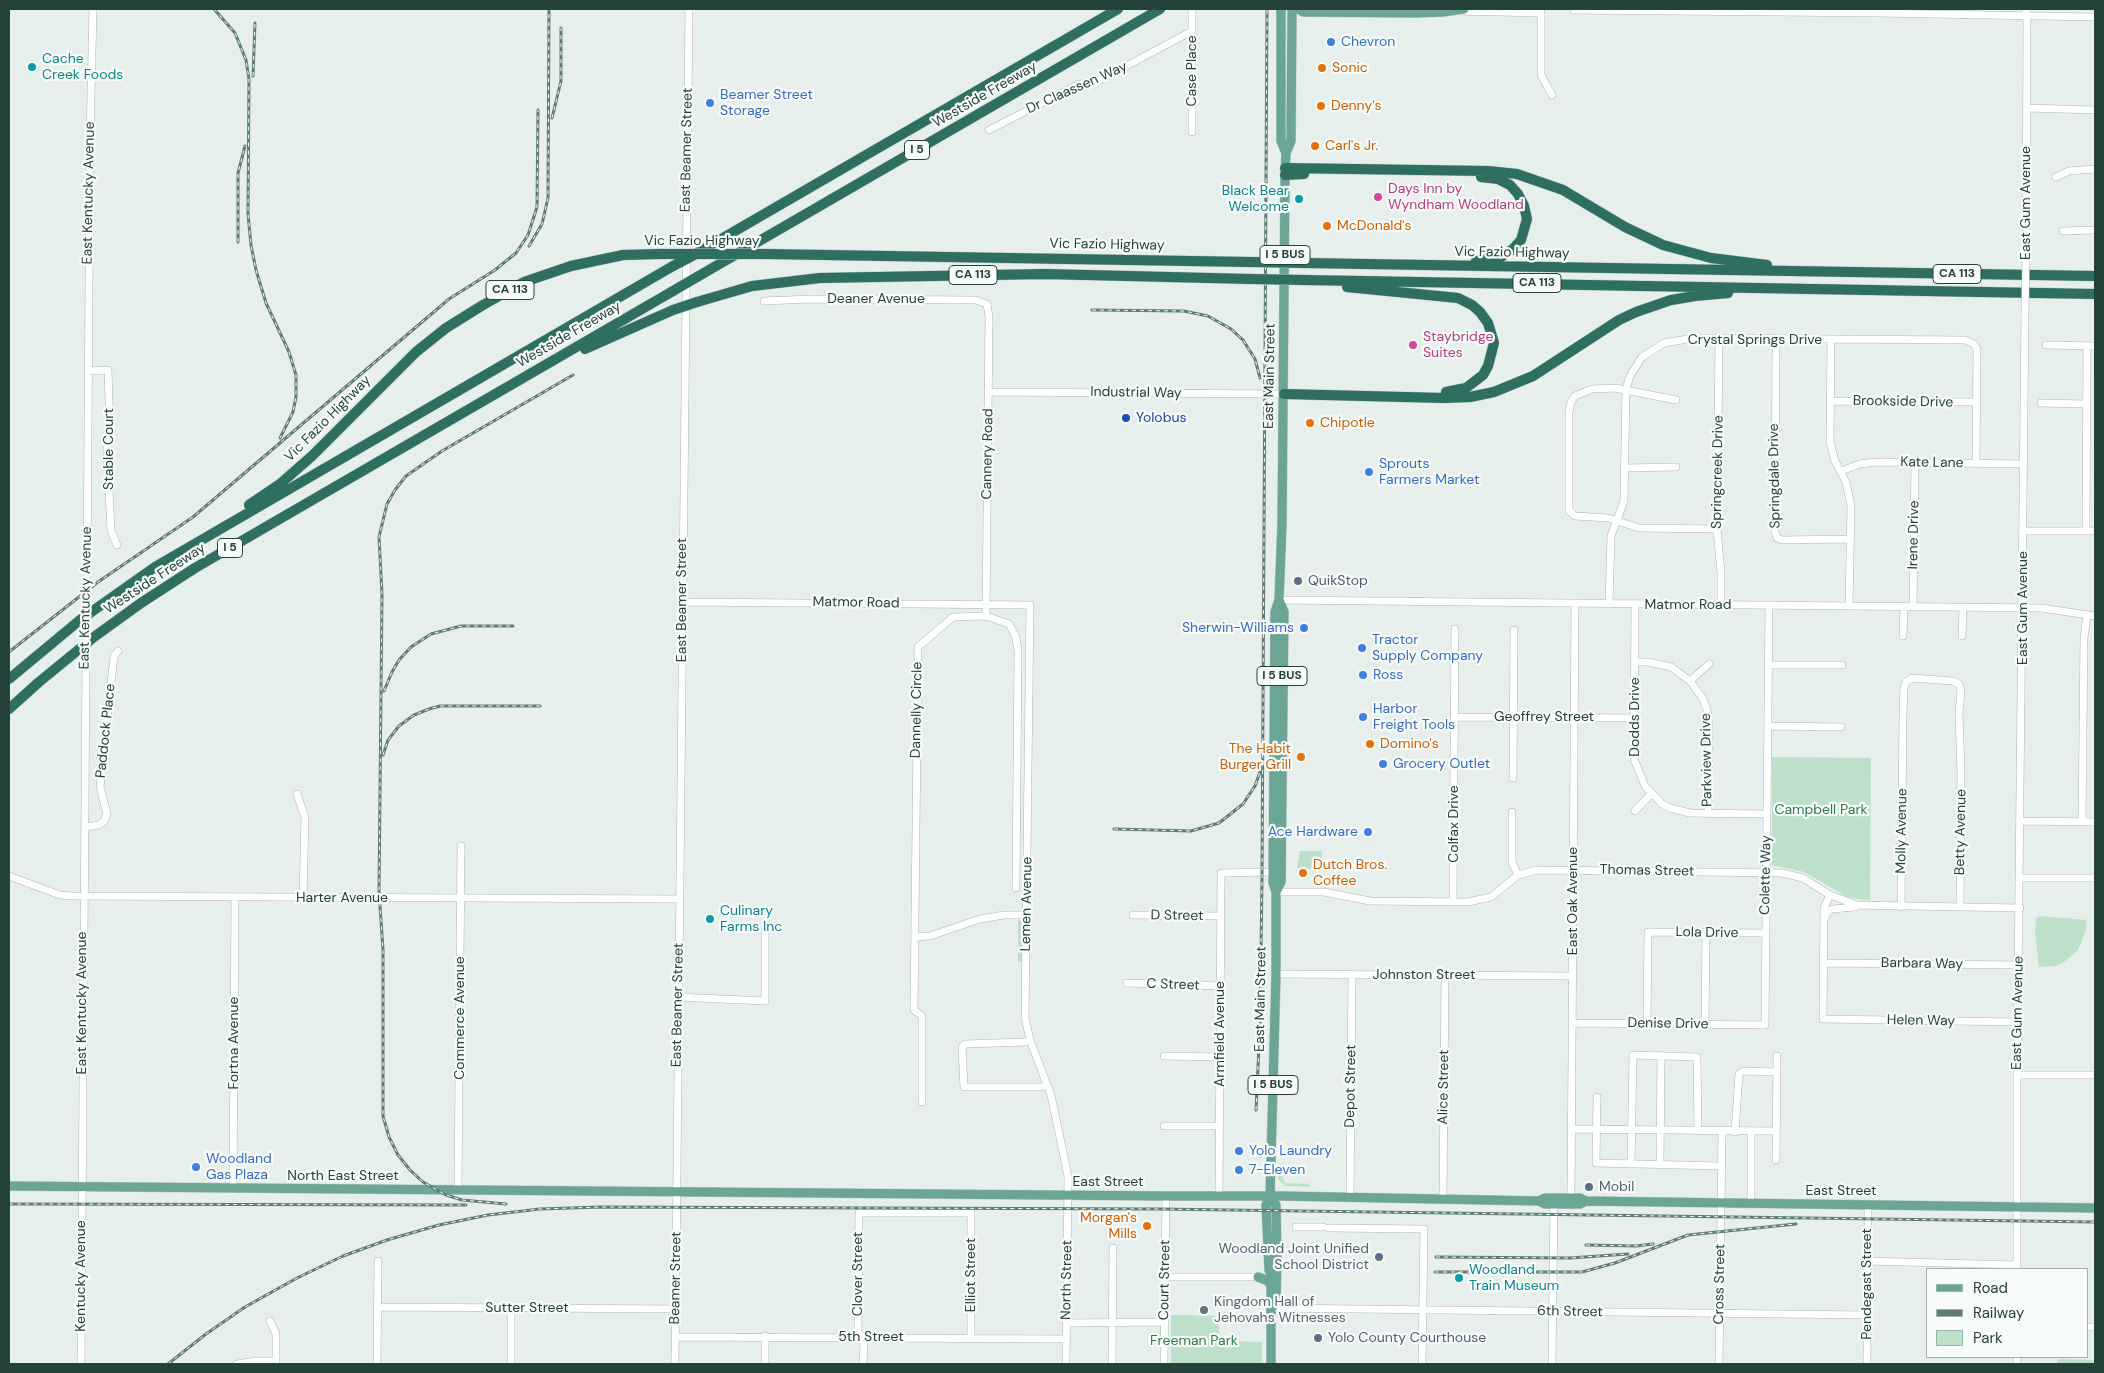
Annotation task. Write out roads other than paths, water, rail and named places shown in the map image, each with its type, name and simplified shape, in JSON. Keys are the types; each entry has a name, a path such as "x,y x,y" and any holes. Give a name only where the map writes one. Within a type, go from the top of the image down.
{"highway":[{"name":"Westside Freeway","path":"9,679 57,637 103,602 212,532 1118,9"},
{"name":"Westside Freeway","path":"9,709 94,637 174,582 1160,9"},
{"path":"1285,171 1487,177 1498,179 1510,185 1518,194 1524,206 1526,219 1523,236 1513,249 1501,257 1492,260 1431,266"},
{"path":"1285,171 1488,171 1517,174 1563,190 1642,236 1678,250 1710,258 1818,271"},
{"name":"Vic Fazio Highway","path":"212,532 228,518 293,474 330,439 385,381 416,352 446,328 524,282 571,266 623,255 765,254 2095,276"},
{"name":"CA 113","path":"536,371 673,310 697,302 752,286 820,278 1044,274 2095,294"},
{"path":"1284,394 1296,389 1455,391 1466,388 1483,375 1492,357 1494,343 1488,323 1480,312 1466,301 1304,280"},
{"path":"1284,394 1444,398 1470,397 1494,392 1533,376 1618,320 1645,308 1671,300 1695,296 1749,293 1770,289"}],"main road":[{"name":"East Main Street","path":"1281,9 1281,141 1286,153"},
{"name":"East Main Street","path":"1270,1196 1276,974 1276,892 1272,882 1275,612 1279,600 1284,394 1285,171 1286,153 1290,142 1292,9"},
{"path":"1298,9 1303,12 1460,10"},
{"path":"1281,89 1285,101 1285,113 1290,119"},
{"name":"East Main Street","path":"1276,892 1281,882 1284,612 1279,600"},
{"name":"North East Street","path":"9,1186 676,1191"},
{"name":"East Street","path":"676,1191 1069,1196 1350,1197 1540,1201 1545,1204 1580,1204 1586,1201"},
{"name":"I 5 BUS","path":"1270,1196 1266,1205 1269,1270 1271,1275 1271,1364"},
{"name":"I 5 BUS","path":"1270,1196 1276,1205 1277,1258 1276,1302 1272,1309"},
{"name":"East Street","path":"1540,1201 1545,1198 1580,1198 1586,1201 1721,1204 1868,1204 2095,1208"},
{"path":"1258,1278 1267,1274 1269,1270"},
{"path":"1258,1278 1264,1279 1270,1284"}],"street":[{"name":"East Kentucky Avenue","path":"81,1187 90,139 93,9"},
{"name":"East Beamer Street","path":"676,1191 689,9"},
{"name":"Case Place","path":"1192,9 1192,132"},
{"path":"1460,10 1541,11 1541,75 1552,95"},
{"path":"1574,10 2026,12 2095,17"},
{"name":"East Gum Avenue","path":"2017,1267 2017,1075 2020,965 2026,312 2026,12"},
{"name":"Dr Claassen Way","path":"989,130 1077,85 1102,79 1192,32"},
{"path":"2027,108 2095,110"},
{"path":"2056,178 2069,171 2095,169"},
{"path":"2063,232 2095,230"},
{"name":"Deaner Avenue","path":"764,301 811,299 976,300 987,304"},
{"name":"Cannery Road","path":"986,616 989,317 987,304"},
{"name":"Crystal Springs Drive","path":"1609,604 1609,551 1611,536 1624,501 1626,389 1633,371 1642,357 1664,343 1694,338 1719,340 1965,340 1974,344 1977,350 1977,402"},
{"name":"Springcreek Drive","path":"1719,340 1717,529 1721,573 1721,605"},
{"name":"Springdale Drive","path":"1776,340 1775,532 1778,538 1782,540 1850,539"},
{"path":"1831,340 1830,442 1835,461 1850,493 1849,606"},
{"path":"2046,345 2095,346"},
{"path":"2086,530 2087,346"},
{"name":"Stable Court","path":"88,371 108,370 110,431 107,447 111,531 118,545"},
{"path":"1676,400 1626,389 1603,387 1582,392 1575,396 1571,402 1569,412 1569,511 1575,516 1608,518 1639,528 1717,529"},
{"name":"Industrial Way","path":"988,392 1284,394"},
{"name":"Brookside Drive","path":"1830,401 1977,402"},
{"path":"1976,464 1977,402"},
{"path":"2041,404 2086,404"},
{"name":"Kate Lane","path":"1841,471 1867,463 2024,464"},
{"name":"Irene Drive","path":"1913,607 1914,463"},
{"path":"1625,468 1676,467"},
{"path":"2023,531 2095,531"},
{"name":"Matmor Road","path":"1279,600 2053,608 2095,616"},
{"name":"Matmor Road","path":"682,602 1030,605"},
{"name":"East Oak Avenue","path":"1571,1198 1576,603"},
{"name":"Dodds Drive","path":"1635,604 1634,759 1640,778 1651,794 1670,808 1690,814 1766,814"},
{"name":"Lemen Avenue","path":"1030,605 1025,1018 1030,1040 1051,1095 1066,1163 1069,1196"},
{"name":"Colette Way","path":"1765,1025 1769,605"},
{"path":"1903,636 1904,607"},
{"path":"1962,636 1963,608"},
{"path":"2082,822 2084,638 2087,615"},
{"name":"Dannelly Circle","path":"922,1102 922,1016 914,1010 918,647 954,617 986,616 1009,624 1016,637 1018,651 1016,888"},
{"name":"Colfax Drive","path":"1453,902 1455,630"},
{"path":"1513,778 1514,630"},
{"name":"Paddock Place","path":"85,827 99,825 104,821 107,814 100,787 114,656 118,651"},
{"name":"Parkview Drive","path":"1635,662 1648,662 1671,667 1690,681 1703,699 1708,717 1708,814"},
{"path":"1690,681 1709,664"},
{"path":"1769,665 1842,666"},
{"name":"Molly Avenue","path":"1901,907 1904,688 1906,682 1912,678 1953,681 1959,684 1961,690 1959,713 1961,757"},
{"name":"Geoffrey Street","path":"1454,717 1634,718"},
{"path":"1768,726 1841,726"},
{"path":"1018,737 1029,737"},
{"name":"Betty Avenue","path":"1960,907 1961,757"},
{"path":"297,794 305,817 303,898"},
{"path":"1635,811 1651,794"},
{"path":"1512,812 1512,862 1518,875"},
{"path":"2021,821 2095,822"},
{"name":"Commerce Avenue","path":"458,1190 461,846"},
{"name":"Thomas Street","path":"1276,892 1324,892 1370,901 1453,902 1477,901 1491,898 1518,875 1537,870 1766,872 1796,875 1810,881 1830,895 1862,906 2020,908"},
{"path":"1016,871 1027,871"},
{"name":"Armfield Avenue","path":"1219,1196 1221,872 1273,872"},
{"name":"Harter Avenue","path":"9,876 60,896 680,899"},
{"path":"2020,878 2095,878"},
{"path":"1824,964 1824,908 1830,895"},
{"name":"Fortna Avenue","path":"233,1189 235,898"},
{"path":"1824,920 1827,913 1832,909 1862,906"},
{"path":"915,937 930,936 980,919 1004,915 1027,915"},
{"name":"D Street","path":"1133,915 1220,916"},
{"path":"678,997 764,1001 764,930"},
{"name":"Lola Drive","path":"1647,1024 1648,932 1765,933"},
{"path":"1705,1025 1706,933"},
{"name":"Barbara Way","path":"1824,964 2020,965"},
{"name":"Helen Way","path":"1824,964 1823,1019 2018,1022"},
{"name":"Johnston Street","path":"1276,974 1573,976"},
{"name":"Depot Street","path":"1350,1197 1352,974"},
{"name":"Alice Street","path":"1443,1199 1445,975"},
{"name":"C Street","path":"1127,983 1220,986"},
{"name":"Denise Drive","path":"1572,1023 1765,1025"},
{"path":"1030,1040 1025,1042 965,1044 962,1047 964,1087 1042,1087 1047,1085"},
{"path":"1631,1163 1633,1055 1696,1056 1699,1058 1698,1131"},
{"path":"1660,1163 1661,1055"},
{"path":"1164,1056 1220,1057"},
{"path":"1776,1160 1777,1056"},
{"path":"1735,1132 1736,1095 1739,1074 1744,1071 1777,1072"},
{"path":"2017,1075 2095,1075"},
{"path":"1597,1097 1596,1163 1660,1163 1665,1166 1721,1166"},
{"path":"1164,1126 1220,1126"},
{"path":"1572,1129 1597,1131 1632,1129 1735,1132 1776,1131"},
{"name":"Cross Street","path":"1719,1364 1722,1131"},
{"path":"1750,1204 1751,1132"},
{"name":"Kentucky Avenue","path":"80,1364 81,1187"},
{"name":"Beamer Street","path":"675,1364 676,1191"},
{"name":"North Street","path":"1066,1364 1069,1196"},
{"name":"Court Street","path":"1164,1364 1166,1196"},
{"path":"1552,1364 1554,1204"},
{"name":"Pendegast Street","path":"1867,1364 1868,1204"},
{"name":"Elliot Street","path":"859,1213 971,1213 971,1338"},
{"name":"Clover Street","path":"859,1213 858,1332 864,1342 863,1364"},
{"path":"1296,1227 1424,1229 1422,1364"},
{"path":"1112,1364 1113,1248"},
{"path":"378,1261 378,1364"},
{"path":"1868,1261 2017,1267"},
{"path":"1165,1277 1258,1278"},
{"name":"Sutter Street","path":"378,1307 675,1309"},
{"path":"511,1308 511,1364"},
{"name":"6th Street","path":"1272,1309 1867,1315"},
{"path":"238,1364 256,1361 276,1362 276,1334 270,1320"},
{"path":"1067,1323 1165,1322"},
{"name":"5th Street","path":"675,1336 1066,1338"},
{"path":"765,1336 765,1364"}],"railway":[{"path":"214,9 235,33 246,60 249,79 248,214 251,245 266,303 289,352 296,375 296,397 293,412 280,438"},
{"path":"529,246 542,224 548,198 549,9"},
{"path":"1256,1110 1260,1024 1262,878 1267,9"},
{"path":"253,76 255,23"},
{"path":"552,118 561,81 561,28"},
{"path":"9,652 98,582 193,517 449,299 495,270 516,253 528,235 537,207 538,110"},
{"path":"238,242 238,173 245,146"},
{"path":"1092,310 1184,311 1208,316 1231,329 1243,340 1255,359 1260,378"},
{"path":"506,1204 462,1200 446,1195 423,1182 398,1155 389,1137 383,1116 383,950 379,891 382,594 379,537 387,504 406,476 442,451 573,375"},
{"path":"384,691 399,660 411,647 431,634 461,626 513,626"},
{"path":"383,755 388,740 399,726 414,715 429,709 440,706 540,706"},
{"path":"1114,829 1191,831 1219,823 1243,804 1255,786 1260,772"},
{"path":"9,1204 466,1205"},
{"path":"168,1364 206,1334 245,1307 297,1278 343,1256 387,1240 439,1225 488,1215 540,1209 601,1207 1158,1209 2095,1222"},
{"path":"1435,1272 1582,1272 1615,1263 1688,1235 1796,1224"},
{"path":"1586,1245 1636,1246 1653,1244"},
{"path":"1436,1257 1570,1258 1628,1254"}],"place":[{"name":"Chevron","path":"1331,42"},
{"name":"Cache Creek Foods","path":"32,67"},
{"name":"Sonic","path":"1322,68"},
{"name":"Beamer Street Storage","path":"710,103"},
{"name":"Denny's","path":"1321,106"},
{"name":"Carl's Jr.","path":"1315,146"},
{"name":"Days Inn by Wyndham Woodland","path":"1378,197"},
{"name":"Black Bear Welcome","path":"1299,199"},
{"name":"McDonald's","path":"1327,226"},
{"name":"Staybridge Suites","path":"1413,345"},
{"name":"Yolobus","path":"1126,418"},
{"name":"Chipotle","path":"1310,423"},
{"name":"Sprouts Farmers Market","path":"1369,472"},
{"name":"QuikStop","path":"1298,581"},
{"name":"Sherwin-Williams","path":"1304,628"},
{"name":"Tractor Supply Company","path":"1362,648"},
{"name":"Ross","path":"1363,675"},
{"name":"Harbor Freight Tools","path":"1363,717"},
{"name":"Domino's","path":"1370,744"},
{"name":"The Habit Burger Grill","path":"1301,757"},
{"name":"Grocery Outlet","path":"1383,764"},
{"name":"Ace Hardware","path":"1368,832"},
{"name":"Dutch Bros. Coffee","path":"1303,873"},
{"name":"Culinary Farms Inc","path":"710,919"},
{"name":"Yolo Laundry","path":"1239,1151"},
{"name":"Woodland Gas Plaza","path":"196,1167"},
{"name":"7-Eleven","path":"1239,1170"},
{"name":"Mobil","path":"1589,1187"},
{"name":"Morgan's Mills","path":"1147,1226"},
{"name":"Woodland Joint Unified School District","path":"1379,1257"},
{"name":"Woodland Train Museum","path":"1459,1278"},
{"name":"Kingdom Hall of Jehovahs Witnesses","path":"1204,1310"},
{"name":"Yolo County Courthouse","path":"1318,1338"}],"park label":[{"name":"Campbell Park","path":"1821,810"},
{"name":"Freeman Park","path":"1194,1341"}]}
